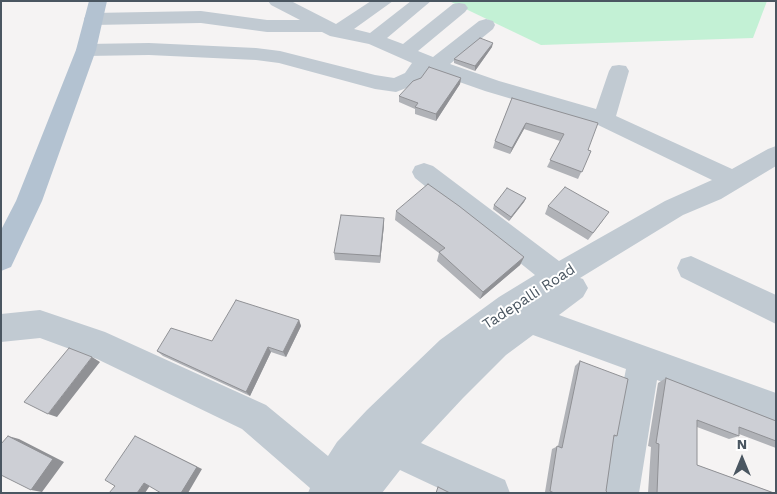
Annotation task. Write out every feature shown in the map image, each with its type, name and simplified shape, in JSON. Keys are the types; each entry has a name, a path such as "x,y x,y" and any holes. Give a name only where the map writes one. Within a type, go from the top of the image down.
{"main road":[{"path":"1,259 28,201 86,50 95,10"}],"street":[{"path":"277,1 332,29"},
{"path":"300,13 318,1"},
{"path":"332,29 384,1"},
{"path":"374,38 422,1"},
{"path":"404,53 459,8"},
{"path":"189,50 203,9"},
{"path":"1,328 40,324 105,347 254,417 339,489 393,449 451,386 495,344 597,272 689,216 722,186 604,119 538,101 430,63 374,38 332,29 288,27 203,9 95,10"},
{"path":"86,50 189,50 280,57 375,82 396,85 412,78 430,63 486,25"},
{"path":"604,119 620,71"},
{"name":"Tadepalli Road","path":"339,489 356,449 399,400 451,351 558,276 674,208 722,186 776,155"},
{"path":"424,172 558,276"},
{"path":"692,268 776,310"},
{"path":"528,319 776,410"},
{"path":"620,493 644,360"},
{"path":"393,449 492,493"}],"green space":[{"path":"449,1 767,1 753,38 541,45"}],"building":[{"path":"480,38 493,43 475,66 454,59"},
{"path":"429,67 461,78 436,114 415,107 418,103 399,96 413,81 421,78"},
{"path":"512,98 598,123 588,150 591,151 582,172 550,160 564,134 526,123 512,148 495,141"},
{"path":"428,184 524,257 483,292 439,252 445,248 396,211"},
{"path":"565,187 609,212 593,233 548,206"},
{"path":"507,188 526,198 511,217 494,205"},
{"path":"341,215 384,218 380,256 334,253"},
{"path":"236,300 299,320 283,352 268,347 246,392 157,351 171,328 212,341"},
{"path":"69,348 92,357 48,414 24,402"},
{"path":"580,361 628,379 617,436 614,435 606,491 608,493 554,493 550,491 557,446 562,448"},
{"path":"666,378 776,421 776,441 739,427 739,436 697,420 697,465 774,493 657,493 659,444 656,443"},
{"path":"8,436 53,459 31,490 1,475 1,444"},
{"path":"135,436 197,467 181,493 161,493 144,483 137,493 109,493 115,486 105,480"},
{"path":"438,487 450,493 436,493"}]}
